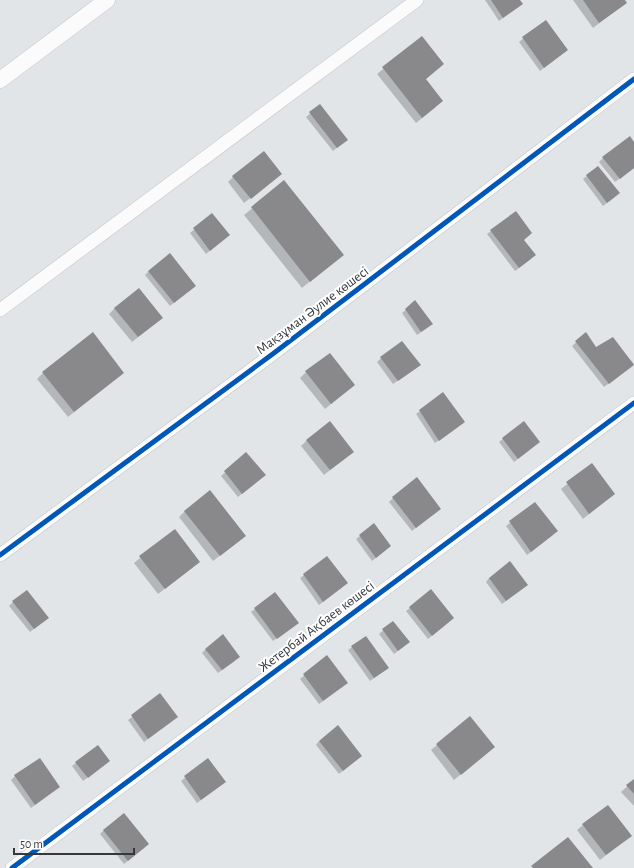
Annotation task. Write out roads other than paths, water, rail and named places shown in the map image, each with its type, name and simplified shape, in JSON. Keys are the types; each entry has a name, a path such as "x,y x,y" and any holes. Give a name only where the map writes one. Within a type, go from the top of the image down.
{"street":[{"path":"0,80 108,0"},
{"path":"0,310 418,0"},
{"name":"Мақзұман Әулие көшесі","path":"0,554 281,349 634,79"},
{"name":"Жетербай Ақбаев көшесі","path":"12,868 634,404"}]}
